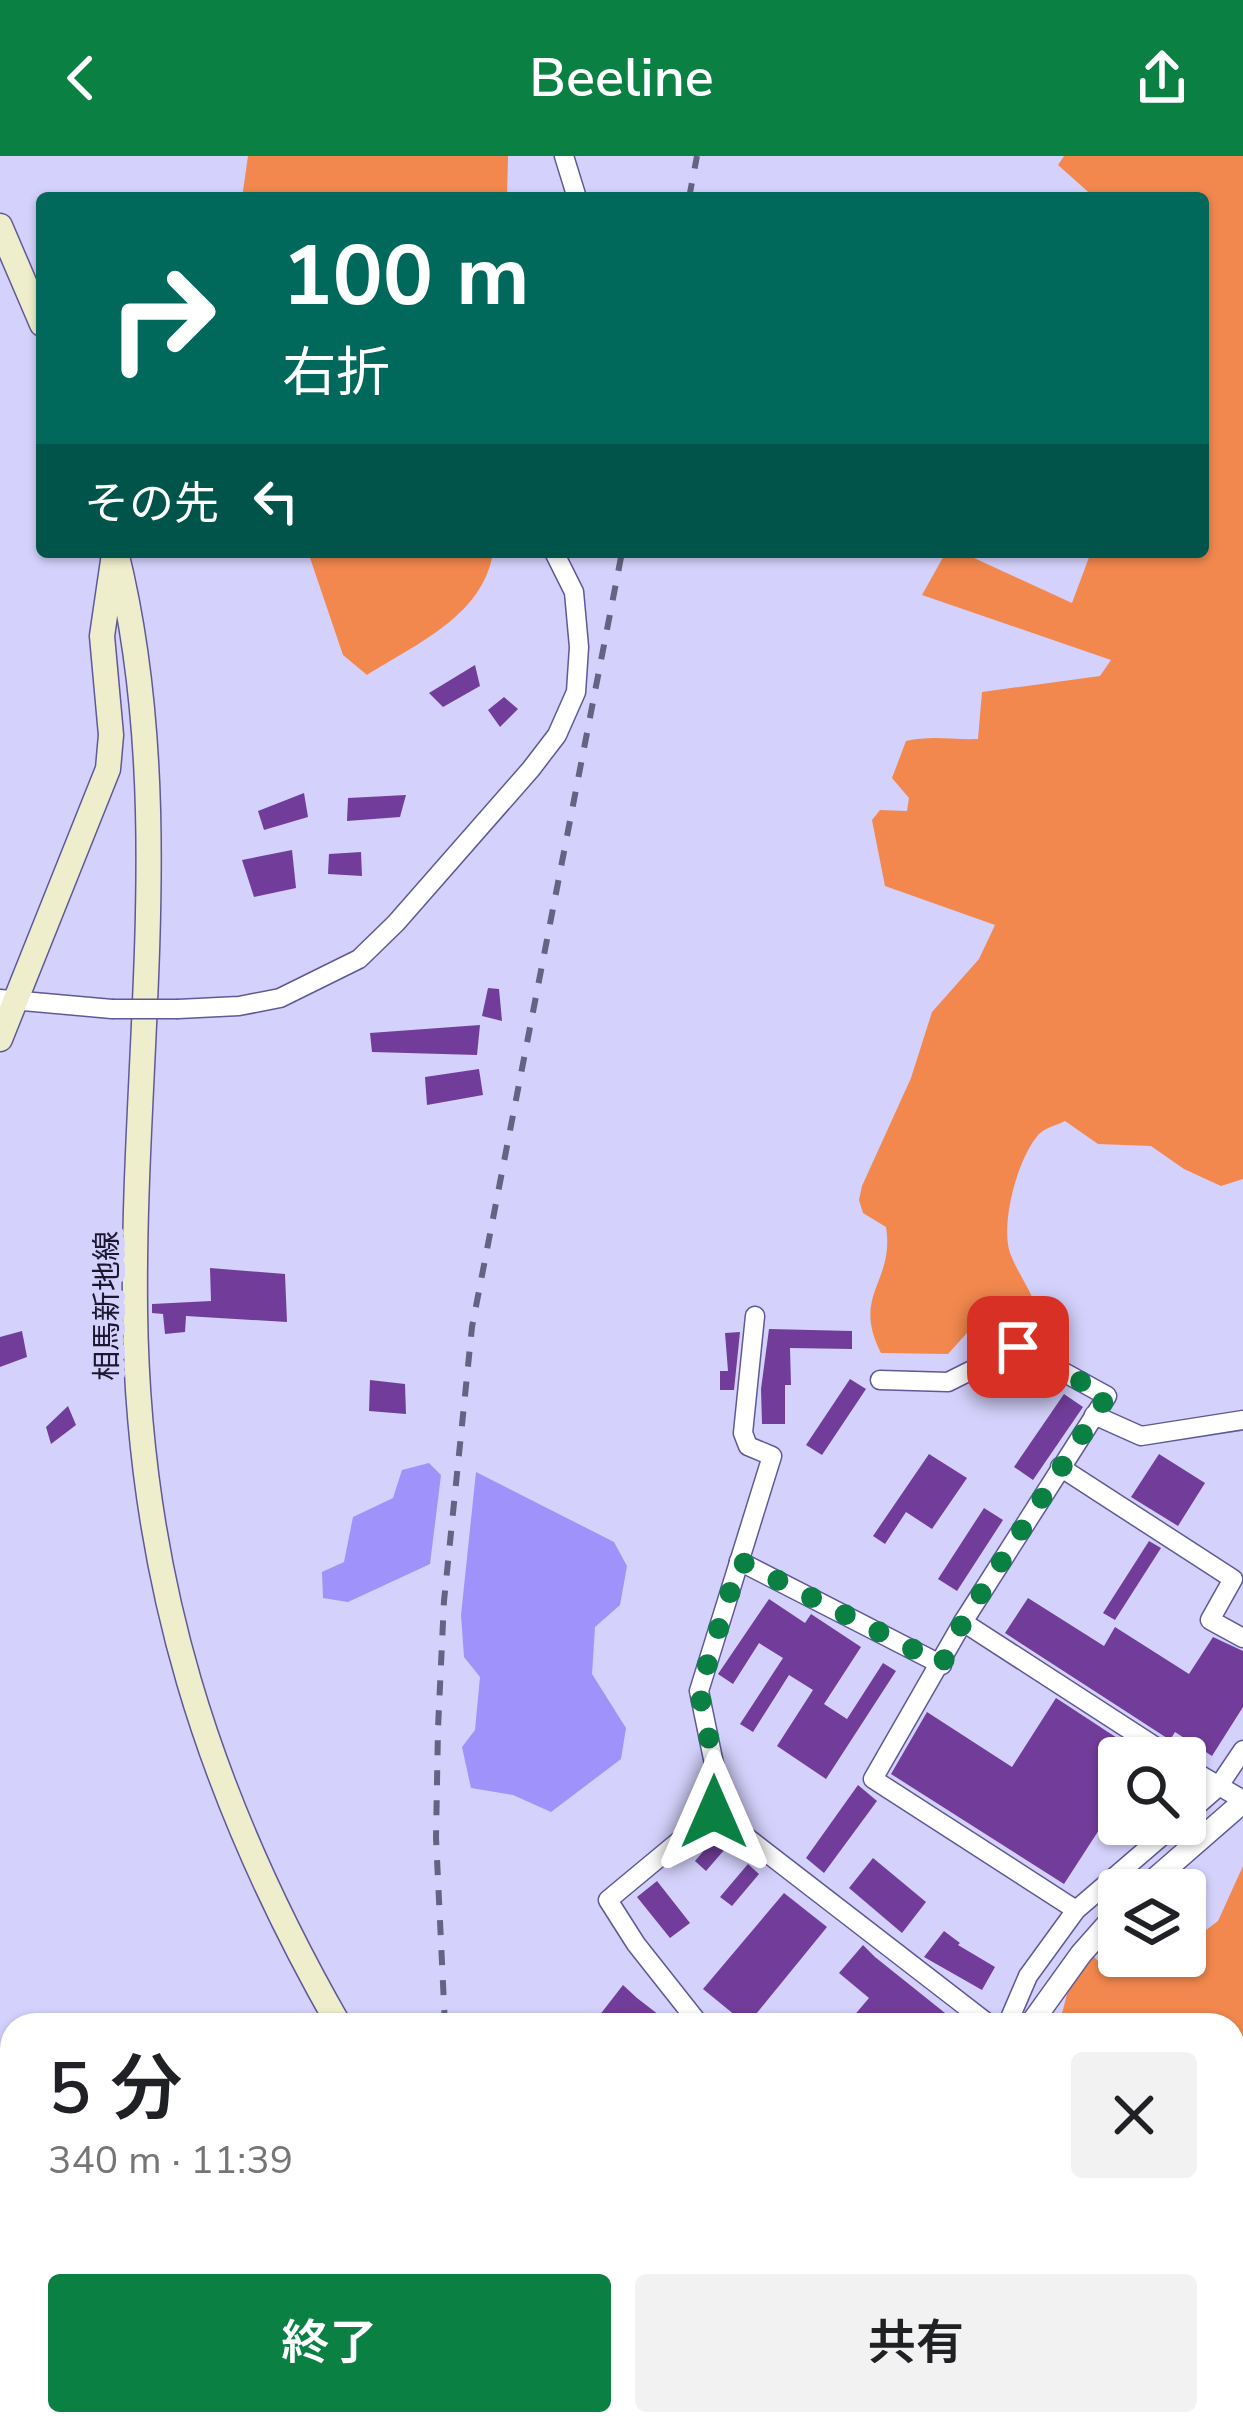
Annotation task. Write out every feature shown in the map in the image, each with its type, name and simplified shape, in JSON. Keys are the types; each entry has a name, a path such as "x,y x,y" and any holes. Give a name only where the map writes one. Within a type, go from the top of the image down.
{"main road":[{"path":"0,226 36,310"},
{"path":"0,1039 9,1000 112,754 102,636 115,558"},
{"name":"相馬新地線","path":"118,558 132,614 150,819 134,1309 149,1501 179,1659 217,1773 259,1875 332,2013"}],"street":[{"path":"564,156 575,192"},
{"path":"9,1000 112,1009 239,1006 280,998 358,959 396,923 557,735 576,692 579,646 574,592 557,558"},
{"path":"685,2013 608,1900 714,1812 719,1788 699,1691 772,1456 748,1445 742,1433 754,1316"},
{"path":"880,1380 948,1382 1018,1347 1107,1396 963,1622 873,1779 1076,1910"},
{"path":"1094,1415 1141,1436 1243,1420"},
{"path":"1060,1466 1233,1579 1210,1620 1243,1638"},
{"path":"740,1561 942,1664"},
{"path":"963,1622 1141,1737"},
{"path":"1206,1798 1243,1750"},
{"path":"1166,1869 1243,1801 1206,1779"},
{"path":"714,1812 974,2013"},
{"path":"1012,2013 1028,1976 1076,1910 1152,1845"},
{"path":"1039,2013 1098,1935"}],"shaded area":[{"path":"248,156 508,156 507,192 243,192"},
{"path":"1064,156 1243,156 1243,1179 1221,1186 1151,1146 1098,1144 1065,1121 1048,1128 1024,1158 1007,1225 1010,1253 1040,1323 1030,1332 1003,1324 975,1324 948,1354 881,1353 870,1316 885,1262 886,1227 863,1213 862,1186 911,1078 932,1012 979,959 995,925 885,886 872,820 880,810 907,811 909,798 892,778 906,741 978,739 982,692 1100,676 1111,660 922,595 943,558 974,558 1072,603 1089,558 1209,558 1209,192 1088,192 1058,165"},
{"path":"310,558 491,558 476,593 426,639 367,675 343,655"},
{"path":"429,1463 441,1475 430,1564 348,1602 323,1598 322,1572 344,1562 353,1517 393,1498 402,1470"},
{"path":"476,1472 614,1542 627,1566 620,1605 595,1627 592,1674 626,1728 621,1759 551,1812 513,1795 471,1788 462,1747 475,1730 480,1677 464,1657 461,1615"},
{"path":"1243,1866 1243,2013 1062,2013 1072,1975 1094,1957 1098,1977 1206,1977 1206,1930 1218,1921"}],"building":[{"path":"475,665 480,686 443,707 429,693"},
{"path":"504,697 518,709 500,727 488,710"},
{"path":"304,793 308,817 264,830 258,811"},
{"path":"406,795 400,817 347,821 348,798"},
{"path":"292,850 296,888 254,897 242,860"},
{"path":"361,852 362,876 328,874 329,854"},
{"path":"488,988 499,989 502,1021 482,1016"},
{"path":"480,1025 477,1055 372,1052 370,1033"},
{"path":"479,1069 483,1095 427,1105 425,1077"},
{"path":"210,1268 285,1274 287,1322 186,1316 185,1332 165,1334 163,1314 152,1313 152,1304 211,1301"},
{"path":"769,1329 852,1331 852,1349 790,1348 785,1424 762,1424"},
{"path":"22,1331 27,1357 0,1367 0,1337"},
{"path":"740,1332 734,1390 720,1390 720,1371 728,1371 725,1333"},
{"path":"850,1379 866,1389 822,1455 806,1445"},
{"path":"370,1380 405,1384 406,1414 369,1411"},
{"path":"1064,1394 1083,1407 1033,1480 1014,1467"},
{"path":"68,1406 76,1425 51,1444 46,1427"},
{"path":"929,1454 967,1478 932,1529 906,1512 885,1544 873,1536"},
{"path":"1159,1454 1205,1483 1178,1526 1131,1497"},
{"path":"984,1508 1003,1520 957,1591 938,1579"},
{"path":"1149,1541 1161,1548 1115,1620 1103,1613"},
{"path":"1028,1598 1104,1646 1115,1627 1189,1674 1213,1637 1243,1651 1243,1707 1212,1756 1206,1752 1206,1737 1183,1737 1175,1732 1165,1737 1005,1633"},
{"path":"769,1599 805,1623 811,1614 861,1647 824,1704 847,1719 883,1663 896,1671 826,1779 777,1746 813,1690 789,1675 753,1732 740,1724 783,1658 759,1643 733,1684 718,1674"},
{"path":"1056,1698 1116,1737 1098,1737 1098,1831 1064,1884 891,1774 927,1712 1012,1767"},
{"path":"858,1785 877,1801 824,1873 806,1858"},
{"path":"719,1833 731,1842 706,1871 695,1861"},
{"path":"873,1858 926,1902 902,1933 849,1888"},
{"path":"748,1864 759,1874 732,1906 720,1897"},
{"path":"657,1881 690,1923 670,1938 637,1897"},
{"path":"784,1893 827,1927 757,2013 732,2013 703,1989"},
{"path":"944,1931 995,1967 982,1990 924,1957"},
{"path":"863,1945 945,2013 856,2013 869,1998 839,1973"},
{"path":"623,1985 656,2013 601,2013"}],"railway":[{"path":"690,192 697,156"},
{"path":"444,2013 436,1838 438,1728 444,1601 472,1327 621,558"}],"route":[{"path":"714,1812 719,1788 716,1759 699,1691 740,1561 942,1664 963,1622 1107,1396 1018,1347"}]}
